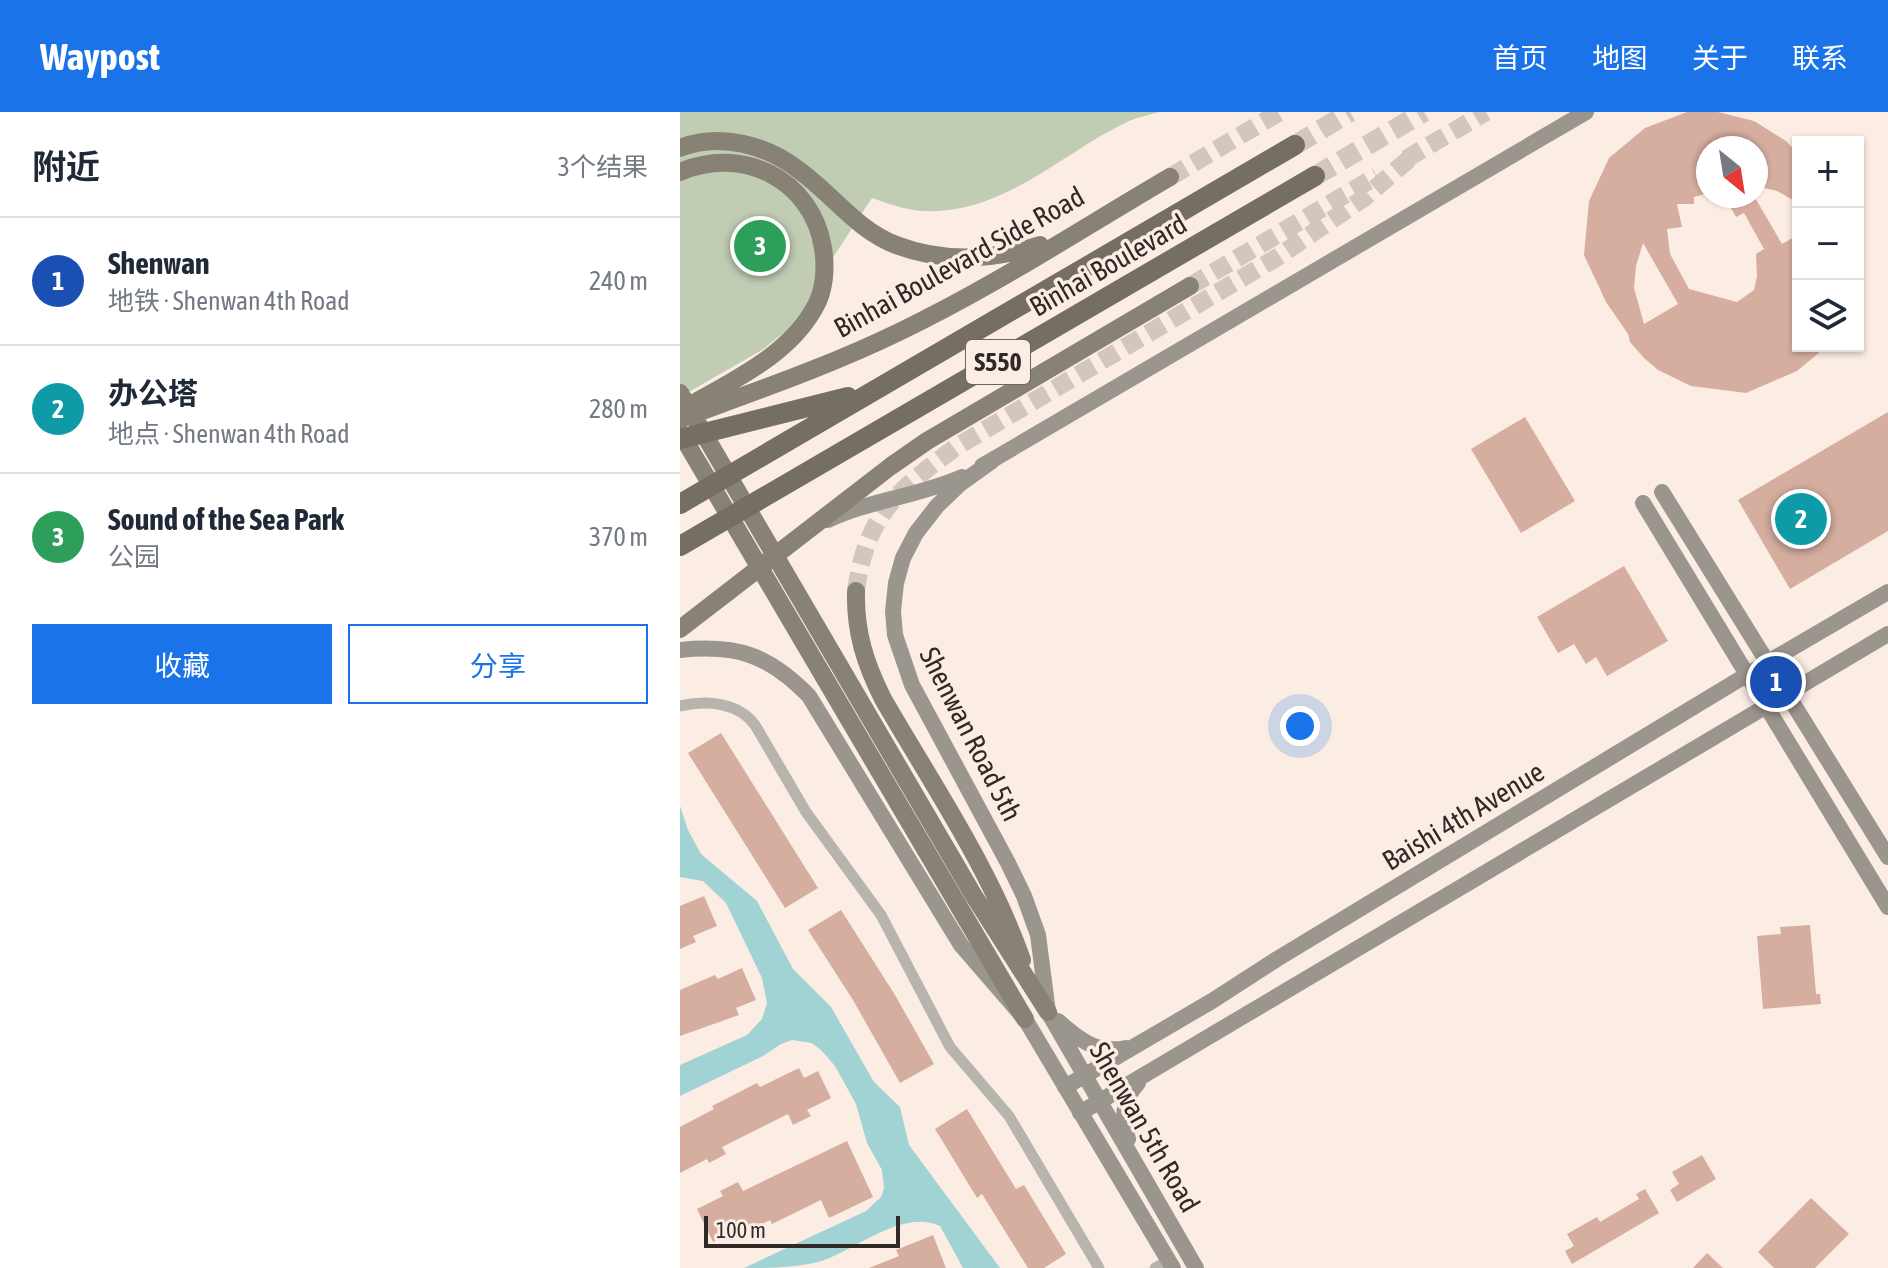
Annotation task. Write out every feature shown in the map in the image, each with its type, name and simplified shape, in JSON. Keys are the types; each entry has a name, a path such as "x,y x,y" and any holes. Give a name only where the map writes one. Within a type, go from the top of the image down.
{"highway":[{"name":"Binhai Boulevard","path":"680,504 1295,145"},
{"name":"Binhai Boulevard","path":"680,546 1315,176"},
{"path":"680,439 715,428 821,405 889,382"}],"main road":[{"path":"680,148 712,141 734,142 779,157 801,171 872,232 894,245 924,253 954,258 1003,254 1050,242 1080,230"},
{"path":"680,411 752,368 792,339 817,304 825,260 821,237 811,212 793,188 770,171 749,164 722,161 701,164 681,172"},
{"name":"Binhai Boulevard Side Road","path":"680,420 827,365 901,331 958,302 1170,177"},
{"path":"680,629 927,441 1190,286"},
{"path":"680,393 974,896 1048,1012"},
{"path":"680,432 1025,1019"},
{"path":"856,591 856,619 868,669 996,896 1012,931 1029,984"}],"street":[{"path":"816,525 861,507 925,491 992,461 1586,112"},
{"name":"Shenwan Road 5th","path":"992,461 960,484 937,506 916,533 903,558 896,583 893,611 895,635 912,685 1024,896 1038,935 1048,1012"},
{"path":"1662,492 1888,857"},
{"path":"1643,503 1888,907"},
{"name":"Baishi 4th Avenue","path":"1065,1087 1888,592"},
{"path":"1080,1113 1888,634"},
{"path":"680,650 705,648 751,655 779,669 809,696 961,945 1025,1019"},
{"path":"680,706 704,703 721,705 750,718 806,812 881,915 950,1047 1009,1116 1099,1268"},
{"path":"1048,1012 1096,1048 1116,1050 1139,1045"},
{"name":"Shenwan 5th Road","path":"1048,1012 1196,1268"},
{"name":"Shenwan 5th Road","path":"1025,1019 1165,1266"},
{"path":"1134,1160 1125,1129 1125,1102 1135,1086 1151,1072"}],"green space":[{"path":"680,112 1159,112 1129,121 1014,188 965,207 922,211 872,198 818,280 805,308 787,330 762,350 680,397"}],"water":[{"path":"680,806 701,854 757,901 793,969 831,1007 874,1082 900,1107 909,1145 1000,1268 963,1268 940,1226 925,1222 894,1227 818,1262 790,1267 744,1268 866,1211 881,1197 884,1188 882,1170 867,1143 856,1104 835,1066 812,1043 792,1040 781,1044 763,1056 680,1096 680,1065 747,1035 762,1019 767,1003 762,978 726,903 703,881 680,877"}],"building":[{"path":"1687,112 1718,112 1754,121 1786,141 1792,148 1792,200 1768,189 1768,136 1696,136 1696,196 1694,204 1677,204 1682,227 1667,229 1670,254 1689,289 1737,302 1754,290 1756,254 1764,249 1744,213 1736,217 1731,208 1761,208 1782,244 1792,238 1792,352 1820,352 1797,371 1746,393 1691,386 1658,370 1644,358 1630,342 1628,334 1606,302 1584,255 1589,201 1609,158 1645,128","holes":["1643,243 1678,304 1644,324 1634,288"]},
{"path":"1888,412 1888,531 1790,589 1738,500"},
{"path":"1525,417 1575,501 1521,533 1471,449"},
{"path":"1624,566 1668,641 1607,676 1596,657 1586,664 1574,644 1558,653 1537,617"},
{"path":"721,733 818,888 785,908 688,753"},
{"path":"704,896 717,926 693,936 696,942 680,949 680,906"},
{"path":"841,910 934,1064 900,1083 853,1000 808,930"},
{"path":"1810,925 1816,994 1820,994 1821,1004 1763,1009 1757,936 1781,934 1780,927"},
{"path":"742,968 756,1000 736,1008 739,1015 680,1036 680,990 715,975 718,979"},
{"path":"799,1068 804,1078 818,1071 831,1098 807,1110 811,1116 793,1125 788,1114 722,1147 726,1154 709,1163 707,1159 680,1173 680,1127 757,1083 760,1087"},
{"path":"967,1109 1016,1189 1024,1185 1066,1254 1044,1268 1028,1268 982,1194 977,1198 935,1129"},
{"path":"847,1141 873,1197 829,1218 821,1200 772,1224 770,1220 742,1235 739,1229 713,1242 697,1209 723,1196 720,1191 738,1182 743,1191"},
{"path":"1702,1155 1716,1179 1677,1202 1670,1190 1679,1184 1672,1172"},
{"path":"1645,1189 1659,1213 1572,1264 1565,1251 1574,1246 1567,1234 1597,1217 1600,1222 1639,1199 1636,1194"},
{"path":"1811,1198 1849,1234 1815,1268 1774,1268 1758,1252"},
{"path":"933,1235 946,1268 869,1268 899,1256 896,1250"},
{"path":"1707,1253 1723,1268 1693,1268"}],"tunnel":[{"path":"1170,177 1280,112"},
{"path":"1295,145 1350,112"},
{"path":"1315,176 1424,112"},
{"path":"1406,159 1486,112"},
{"path":"856,591 861,565 876,524 917,477 956,447 1276,258 1364,198 1416,153"},
{"path":"1190,286 1377,176"}],"place":[{"name":"Sound of the Sea Park","path":"760,246"},
{"name":"办公塔","path":"1801,519"},
{"name":"Shenwan","path":"1776,682"}]}
